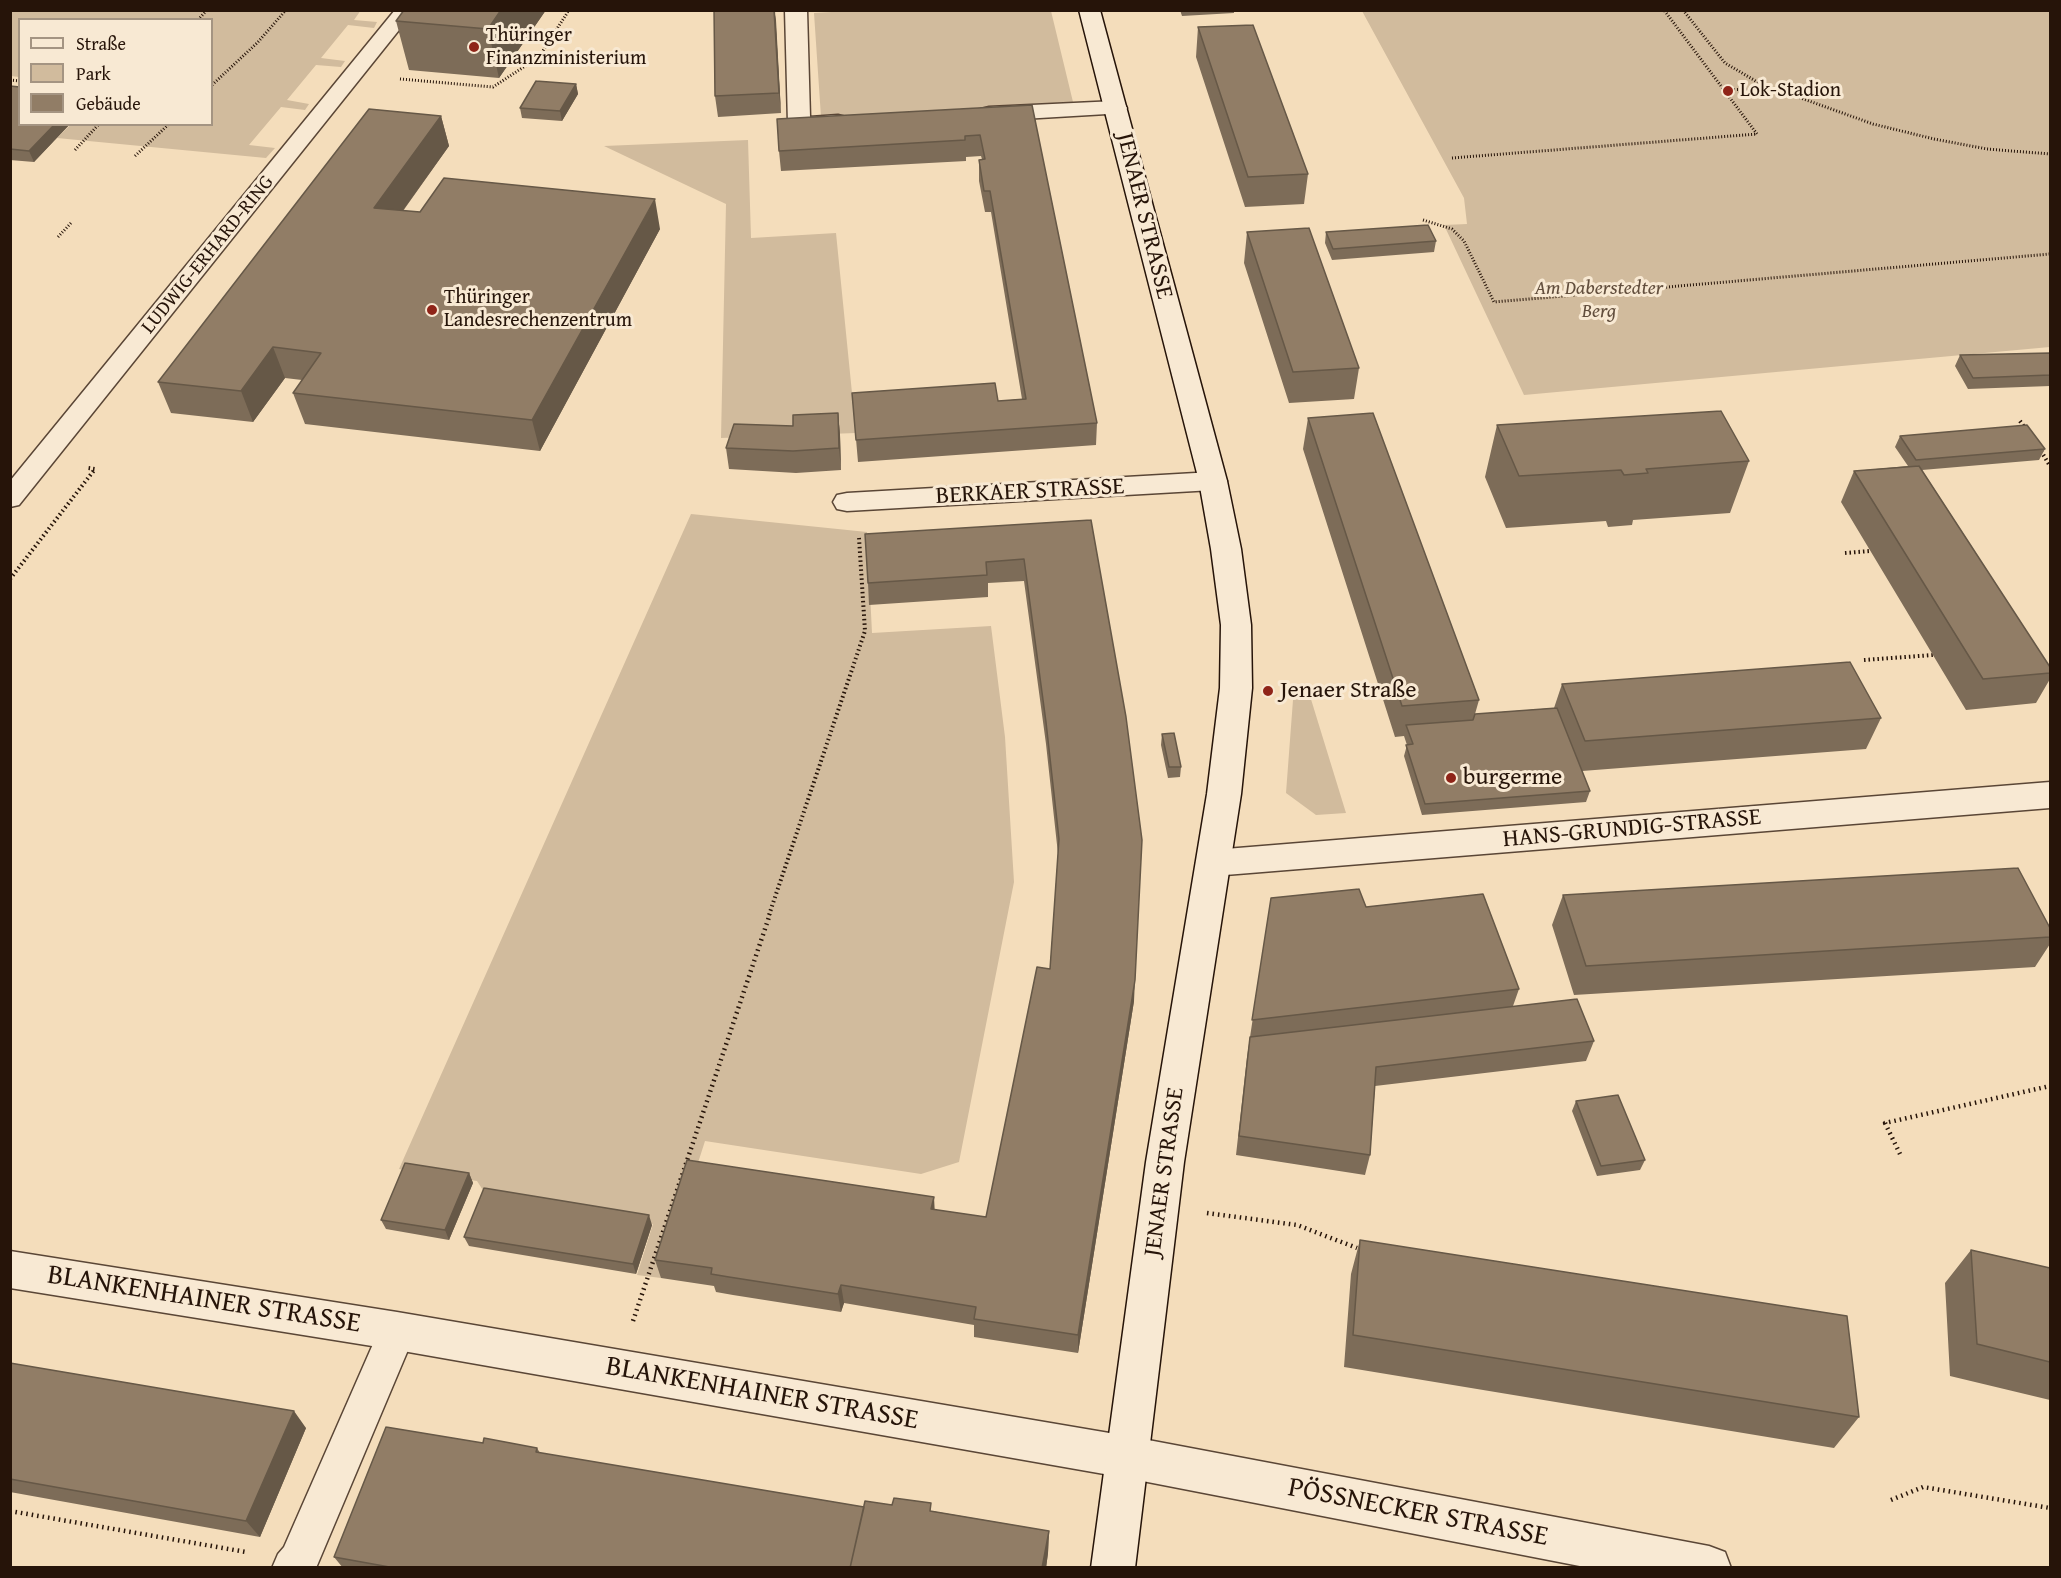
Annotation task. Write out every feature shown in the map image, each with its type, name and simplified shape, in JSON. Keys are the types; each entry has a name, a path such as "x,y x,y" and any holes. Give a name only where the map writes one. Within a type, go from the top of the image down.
{"street":[{"path":"796,10 799,124 858,121"},
{"name":"JENAER STRASSE","path":"1089,10 1213,481 1226,549 1236,625 1236,688 1224,794 1178,1080 1113,1568"},
{"name":"JENAER STRASSE","path":"963,116 1116,108"},
{"name":"BERKAER STRASSE","path":"852,502 1213,481"},
{"name":"HANS-GRUNDIG-STRASSE","path":"1213,863 2050,795"},
{"name":"BLANKENHAINER STRASSE","path":"10,1269 397,1331 1127,1457"},
{"name":"PÖSSNECKER STRASSE","path":"1127,1457 1709,1568"}],"lane":[{"name":"LUDWIG-ERHARD-RING","path":"10,499 406,10"},
{"name":"BLANKENHAINER STRASSE","path":"295,1564 397,1331"}],"path":[{"path":"213,84 257,43 286,10"},
{"path":"354,75 494,87 539,57 569,10"},
{"path":"1452,158 1757,134 1664,10"},
{"path":"1683,10 1725,63 1771,88 1873,124 1934,139 1987,149 2050,154"},
{"path":"1724,90 1771,88"},
{"path":"75,150 97,126"},
{"path":"135,156 167,126"},
{"path":"1423,220 1452,229 1464,241 1494,302 2050,254"},
{"path":"58,237 71,223"},
{"path":"2020,421 2026,430"},
{"path":"2038,448 2050,466"},
{"path":"649,1275 865,631 852,502"},
{"path":"1845,553 1870,551"},
{"path":"1864,660 1933,655"},
{"path":"1900,1154 1885,1123 2050,1086"},
{"path":"1161,1207 1297,1225 1357,1248"},
{"path":"1892,1500 1923,1487 2050,1508"},
{"path":"10,1511 295,1564"}],"green space":[{"path":"361,10 354,20 377,22 374,28 348,25 321,58 345,61 341,67 316,65 287,100 309,104 305,110 281,107 249,145 275,148 266,158 57,138 69,126 213,126 213,18 18,18 18,77 11,76 11,11"},
{"path":"866,10 1051,11 1073,102 821,117 814,13"},
{"name":"Am Daberstedter Berg","path":"1362,11 2050,11 2050,347 1524,395 1444,225 1467,224 1464,198"},
{"path":"748,140 751,238 836,233 856,433 721,438 726,204 604,146"},
{"path":"691,514 867,532 872,633 991,626 1005,737 1014,882 959,1162 921,1174 705,1141 661,1278 637,1275 653,1224 488,1198 477,1181 399,1169"},
{"path":"1310,696 1346,813 1316,815 1286,793 1293,700"}],"building":[{"path":"404,10 501,10 488,29 396,21"},
{"path":"714,10 774,10 779,93 715,96"},
{"path":"1253,25 1308,174 1248,177 1198,27"},
{"path":"536,81 576,84 560,111 520,108"},
{"path":"10,86 18,87 18,126 53,126 29,151 10,149"},
{"path":"1032,105 1097,423 856,440 852,393 995,383 998,401 1026,399 990,191 984,191 979,160 985,159 980,135 965,136 965,140 779,151 777,119"},
{"name":"Thüringer Landesrechenzentrum","path":"369,109 441,116 374,208 420,212 444,178 655,199 532,420 293,393 321,353 273,347 241,391 158,382"},
{"path":"1428,225 1436,241 1333,249 1326,232"},
{"path":"1309,228 1359,368 1293,372 1247,232"},
{"path":"2050,353 2050,375 1973,378 1960,355"},
{"path":"1721,411 1749,461 1646,469 1648,473 1624,475 1621,470 1519,476 1497,425"},
{"path":"838,413 839,448 793,451 726,448 734,424 793,426 793,415"},
{"path":"1373,413 1479,700 1402,706 1308,418"},
{"path":"2027,425 2045,449 1916,460 1900,436"},
{"path":"1919,466 2050,667 2050,673 1983,679 1854,471"},
{"path":"1091,520 1126,717 1142,840 1135,980 1078,1335 974,1319 976,1307 841,1285 838,1294 711,1274 712,1268 655,1260 687,1160 934,1197 931,1209 986,1217 1037,967 1050,969 1059,839 1024,559 986,562 987,575 868,583 865,534"},
{"path":"1850,662 1881,718 1585,741 1562,684"},
{"path":"1557,708 1590,791 1425,804 1406,745 1413,744 1406,725 1473,720 1475,714"},
{"path":"1174,733 1181,767 1169,767 1162,734"},
{"path":"2018,868 2050,928 2050,937 1586,966 1563,895"},
{"path":"1359,889 1366,907 1483,894 1519,989 1252,1020 1271,898"},
{"path":"1577,999 1594,1041 1376,1067 1370,1155 1239,1136 1250,1037"},
{"path":"1618,1095 1645,1160 1601,1166 1576,1101"},
{"path":"405,1163 469,1173 445,1230 381,1220"},
{"path":"484,1188 649,1215 633,1264 464,1237"},
{"path":"1360,1240 1847,1316 1859,1417 1353,1335"},
{"path":"1971,1250 2050,1268 2050,1362 1977,1344"},
{"path":"10,1363 294,1411 246,1521 10,1479"},
{"path":"386,1427 483,1443 484,1438 537,1448 536,1452 864,1507 850,1568 395,1568 334,1557"},
{"path":"894,1498 931,1503 930,1511 1049,1531 1042,1568 850,1568 865,1501 892,1505"}],"place":[{"name":"Thüringer Finanzministerium","path":"474,47"},
{"name":"Lok-Stadion","path":"1728,91"},
{"name":"Thüringer Landesrechenzentrum","path":"432,310"},
{"name":"Jenaer Straße","path":"1268,691"},
{"name":"burgerme","path":"1451,778"}]}
